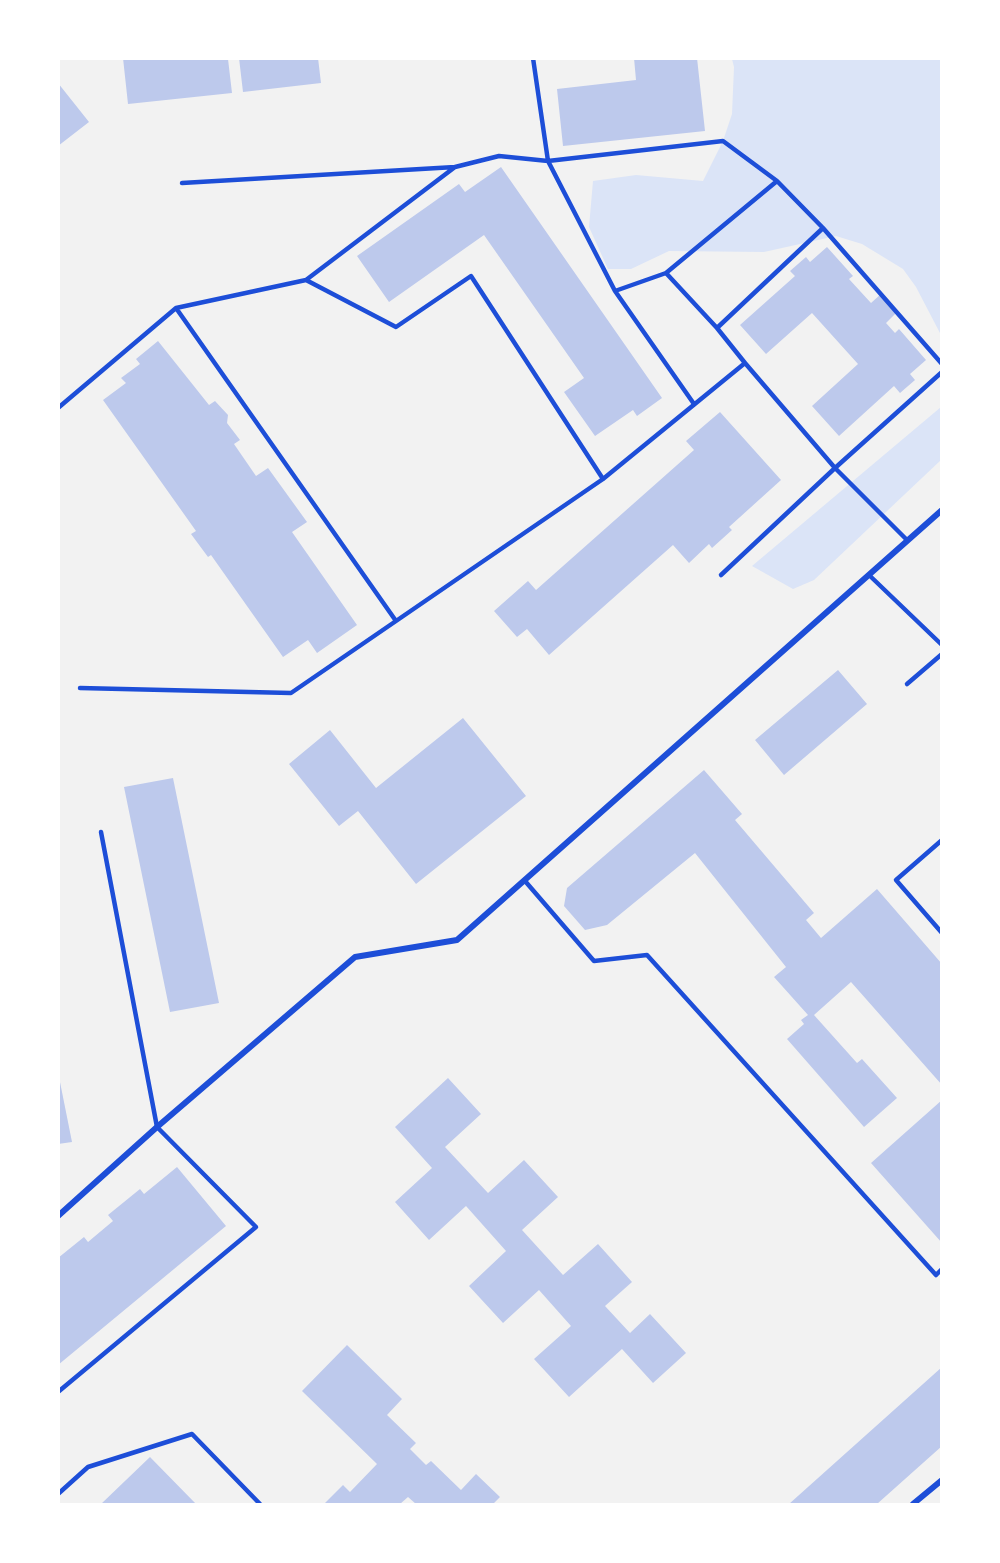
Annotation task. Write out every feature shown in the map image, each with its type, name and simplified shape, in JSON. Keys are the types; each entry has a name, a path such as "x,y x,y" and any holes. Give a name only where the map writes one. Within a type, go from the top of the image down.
{"street":[{"path":"58,1216 157,1127 355,957 457,940 942,510"},
{"path":"913,1504 942,1480"}],"lane":[{"path":"533,58 548,161 615,291 694,404"},
{"path":"182,183 455,167 499,156 548,161 723,141 777,182 823,228 942,364"},
{"path":"58,408 176,308 306,280 455,167"},
{"path":"615,291 666,273 777,182"},
{"path":"717,328 823,228"},
{"path":"666,273 717,328 835,468 907,540"},
{"path":"306,280 396,327 471,276 603,479"},
{"path":"176,308 396,621"},
{"path":"80,688 291,693 603,479 745,363"},
{"path":"721,575 942,372"},
{"path":"869,575 942,645"},
{"path":"907,684 942,654"},
{"path":"58,1392 256,1227 157,1127 101,832"},
{"path":"942,840 896,880 942,933"},
{"path":"525,881 594,961 647,955 936,1275 942,1269"},
{"path":"58,1494 88,1467 192,1434 260,1504"}],"shaded area":[{"path":"732,59 941,59 941,335 916,287 903,269 862,244 836,236 764,252 669,251 631,269 608,269 589,227 593,181 636,175 703,181 723,141 732,114 734,67"},
{"path":"941,407 941,460 814,580 793,589 752,566"}],"building":[{"path":"123,58 228,59 232,93 128,104"},
{"path":"239,58 318,58 321,83 243,92"},
{"path":"634,58 697,58 705,131 563,146 557,89 636,80"},
{"path":"58,83 89,122 58,146"},
{"path":"501,167 662,398 637,416 633,410 595,436 564,392 584,378 484,235 389,302 357,256 459,184 465,192"},
{"path":"827,247 853,276 849,279 871,303 881,294 897,312 886,323 895,333 899,329 926,360 910,374 915,380 900,393 894,386 839,436 812,406 858,364 812,313 766,354 740,325 795,276 790,271 806,257 810,262"},
{"path":"158,341 209,405 215,401 228,415 227,423 240,440 234,444 256,476 268,468 307,522 292,532 357,625 317,653 308,640 283,657 211,555 208,557 191,534 196,531 103,400 126,383 121,378 140,364 136,359"},
{"path":"720,412 781,480 729,527 732,530 712,548 709,544 689,563 673,545 549,655 527,629 517,637 494,611 528,581 536,590 694,450 686,441"},
{"path":"838,670 867,704 784,775 755,740"},
{"path":"463,718 526,796 416,884 358,811 339,826 289,764 330,730 376,788"},
{"path":"704,770 742,814 735,820 814,913 806,920 821,938 877,889 942,964 942,1085 851,982 814,1015 857,1063 862,1059 897,1098 864,1127 787,1039 804,1024 801,1020 808,1015 774,977 786,967 695,853 607,925 585,930 564,906 567,888"},
{"path":"173,778 219,1003 170,1012 124,787"},
{"path":"58,1072 72,1142 58,1144"},
{"path":"448,1078 481,1114 445,1147 488,1193 524,1160 558,1197 522,1230 563,1275 598,1244 632,1282 605,1306 630,1333 650,1314 686,1353 653,1383 622,1349 569,1397 534,1359 571,1326 539,1290 503,1323 469,1286 506,1251 466,1206 429,1240 395,1202 432,1168 395,1127"},
{"path":"942,1100 942,1243 871,1163"},
{"path":"177,1167 226,1226 58,1365 58,1258 84,1237 88,1242 113,1221 108,1215 140,1189 144,1194"},
{"path":"347,1345 402,1399 387,1415 416,1443 410,1449 426,1465 431,1461 461,1490 476,1474 500,1497 493,1504 416,1504 408,1497 400,1504 324,1504 343,1485 350,1492 377,1464 302,1391"},
{"path":"942,1367 942,1446 877,1504 789,1504"},
{"path":"150,1457 196,1504 101,1504"}]}
